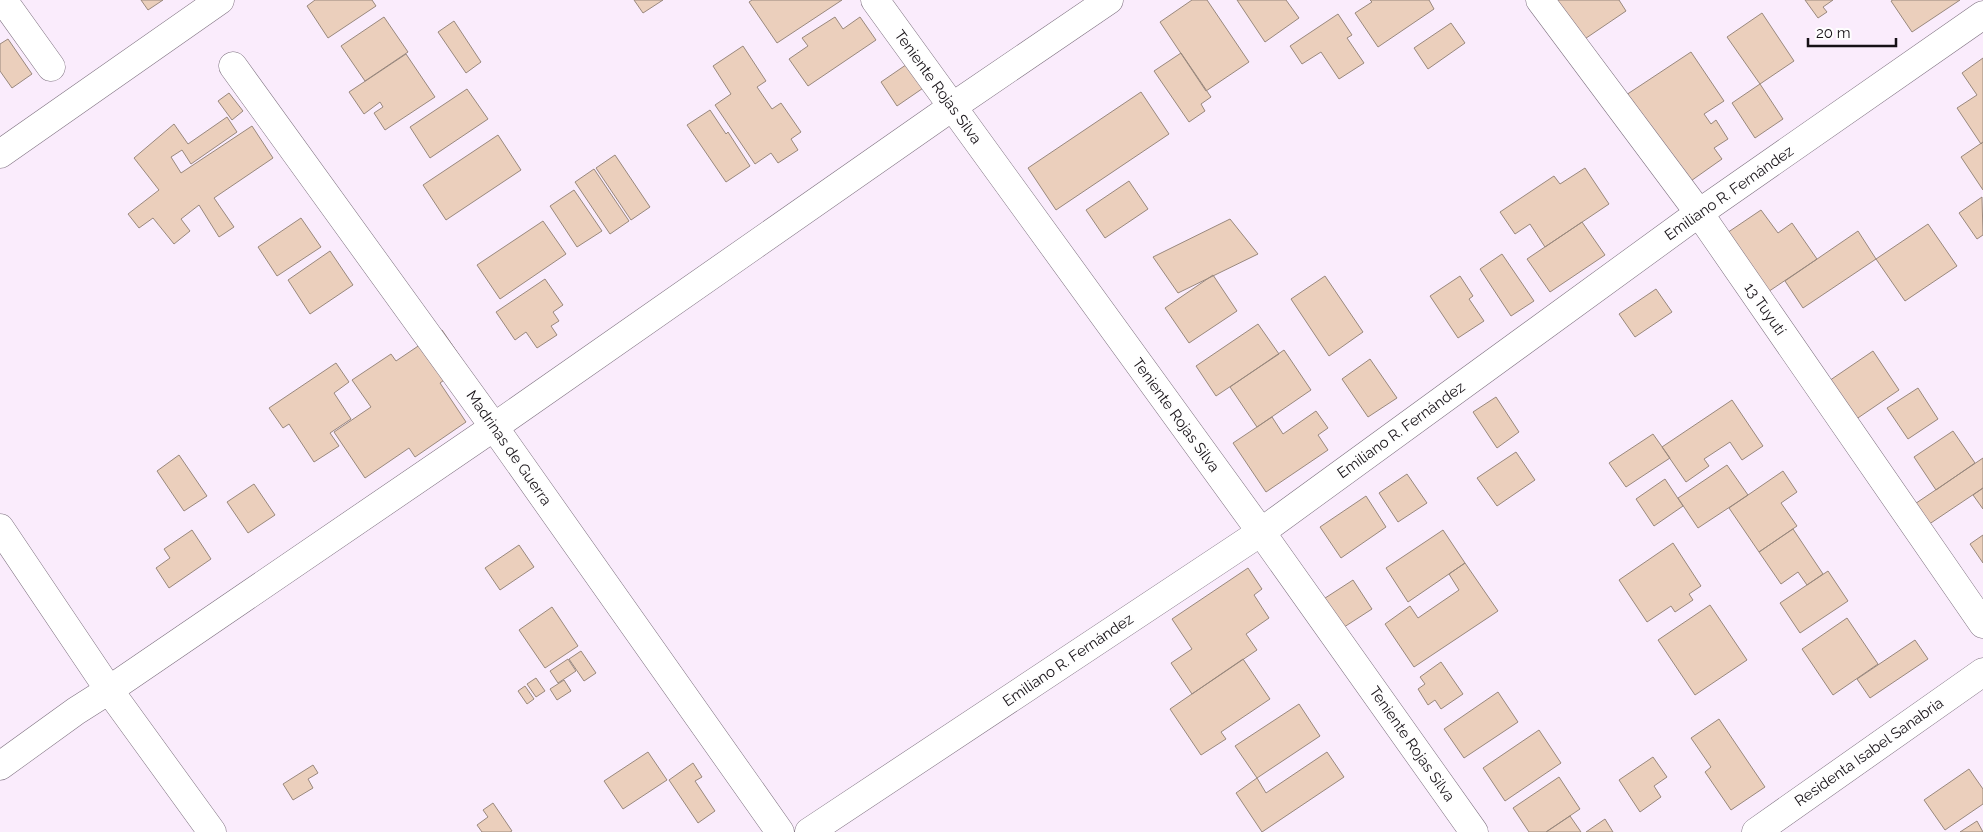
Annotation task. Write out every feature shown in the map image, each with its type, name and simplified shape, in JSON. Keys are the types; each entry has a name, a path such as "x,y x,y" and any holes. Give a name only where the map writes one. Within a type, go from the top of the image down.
{"street":[{"path":"3,0 51,67"},
{"path":"0,154 220,0"},
{"name":"Teniente Rojas Silva","path":"875,0 1261,532 1474,832"},
{"path":"0,766 76,711 494,427 952,107 1109,0"},
{"name":"13 Tuyutí","path":"1540,0 1699,213 1983,624"},
{"name":"Emiliano R. Fernández","path":"810,832 1261,532 1699,213 1983,16"},
{"name":"Madrinas de Guerra","path":"233,66 494,427 780,832"},
{"path":"0,528 109,690 212,832"},
{"name":"Residenta Isabel Sanabria","path":"1756,832 1983,672"}],"building":[{"path":"141,0 163,0 148,10"},
{"path":"315,0 372,0 376,6 328,38 307,6"},
{"path":"634,0 663,0 643,13"},
{"path":"752,0 842,0 777,43 749,2"},
{"path":"1192,0 1207,0 1249,62 1206,91 1160,22"},
{"path":"1237,0 1286,0 1299,18 1265,42"},
{"path":"1370,0 1429,0 1434,9 1378,47 1355,13 1372,2"},
{"path":"1539,0 1619,0 1626,11 1570,49"},
{"path":"1805,0 1833,0 1823,7 1827,12 1818,18"},
{"path":"1960,0 1912,32 1891,1"},
{"path":"1762,13 1794,61 1760,84 1727,37"},
{"path":"1338,14 1352,35 1347,38 1364,63 1339,79 1321,52 1302,64 1290,46"},
{"path":"384,17 408,52 365,81 341,46"},
{"path":"835,17 843,29 860,17 876,40 808,86 789,59 808,46 802,38"},
{"path":"454,21 481,62 466,73 438,32"},
{"path":"1451,23 1465,43 1428,69 1414,48"},
{"path":"8,39 32,74 12,88 0,71 0,44"},
{"path":"743,46 766,81 757,87 772,109 781,103 801,132 791,139 798,150 778,163 771,153 755,164 715,105 731,94 713,66"},
{"path":"1691,52 1724,101 1704,114 1711,124 1716,120 1728,139 1714,148 1722,159 1688,183 1623,97"},
{"path":"1181,53 1211,97 1201,104 1205,111 1189,122 1154,71"},
{"path":"406,54 435,97 385,130 374,113 383,107 380,102 364,114 349,92"},
{"path":"916,58 932,82 897,106 881,82"},
{"path":"1983,58 1983,142 1981,144 1957,108 1977,95 1962,73"},
{"path":"1760,84 1783,119 1755,138 1732,103"},
{"path":"467,89 488,119 430,158 410,127"},
{"path":"1141,92 1169,134 1056,210 1028,168"},
{"path":"229,93 243,111 232,120 218,101"},
{"path":"710,110 726,134 728,132 750,166 726,182 687,125"},
{"path":"227,117 237,132 191,164 182,150 171,157 181,173 252,126 273,158 214,198 234,227 219,237 199,205 181,219 190,231 174,244 153,218 139,228 128,214 159,190 134,158 174,124 188,144"},
{"path":"498,135 521,170 446,220 423,185"},
{"path":"1983,142 1983,190 1961,157"},
{"path":"615,155 650,207 631,220 596,168"},
{"path":"1585,168 1609,204 1545,247 1530,224 1515,234 1500,212 1554,176 1560,184"},
{"path":"594,169 629,221 610,234 575,182"},
{"path":"1129,181 1148,209 1105,238 1086,210"},
{"path":"574,190 602,231 577,247 550,206"},
{"path":"1982,197 1983,235 1977,239 1959,213"},
{"path":"1761,210 1778,233 1792,223 1817,259 1750,304 1718,239"},
{"path":"301,218 321,247 277,276 258,247"},
{"path":"1230,219 1258,254 1178,293 1153,257"},
{"path":"543,221 566,254 500,299 477,265"},
{"path":"1582,222 1605,255 1550,292 1527,259"},
{"path":"1928,224 1957,266 1905,301 1876,259"},
{"path":"1858,231 1876,259 1803,308 1785,281"},
{"path":"330,251 353,285 310,314 288,280"},
{"path":"1502,254 1534,301 1511,316 1480,269"},
{"path":"1213,275 1237,311 1189,343 1165,308"},
{"path":"1325,276 1363,332 1329,356 1291,299"},
{"path":"1460,276 1473,296 1469,299 1484,321 1458,338 1430,296"},
{"path":"545,279 563,305 553,312 559,321 551,326 557,335 537,348 526,332 515,340 496,312"},
{"path":"1656,289 1672,312 1635,337 1619,314"},
{"path":"1258,324 1279,354 1216,396 1196,366"},
{"path":"442,330 459,355 458,370 440,383 466,422 415,457 409,448 365,478 334,432 371,407 352,380 391,354 396,361"},
{"path":"1284,350 1311,390 1257,427 1230,387"},
{"path":"1873,351 1899,390 1849,424 1823,385"},
{"path":"1370,359 1397,398 1368,417 1342,379"},
{"path":"336,363 349,382 334,393 351,419 330,433 339,446 314,462 289,424 283,428 269,408"},
{"path":"1918,388 1938,419 1908,439 1887,408"},
{"path":"1496,397 1519,432 1497,448 1473,412"},
{"path":"1732,400 1763,446 1742,460 1730,442 1704,459 1709,466 1686,482 1662,447"},
{"path":"1316,411 1328,428 1318,435 1328,450 1266,492 1233,443 1272,417 1283,434"},
{"path":"1953,431 1975,463 1936,490 1914,457"},
{"path":"1653,434 1670,458 1626,487 1609,463"},
{"path":"1516,452 1535,480 1497,506 1477,478"},
{"path":"179,455 207,496 184,511 157,471"},
{"path":"1983,458 1983,488 1913,535 1900,514"},
{"path":"1727,465 1748,495 1698,528 1678,498"},
{"path":"1783,471 1797,492 1781,503 1797,526 1759,552 1729,508"},
{"path":"1407,474 1427,503 1398,522 1379,493"},
{"path":"1665,479 1683,506 1654,526 1636,499"},
{"path":"254,484 275,515 248,533 227,502"},
{"path":"1983,488 1983,509 1973,495"},
{"path":"1366,496 1386,527 1341,558 1320,527"},
{"path":"1793,529 1823,574 1807,585 1798,572 1781,584 1759,552"},
{"path":"192,530 211,559 169,588 156,568 170,558 164,549"},
{"path":"1443,530 1465,563 1408,602 1386,568"},
{"path":"1983,535 1983,563 1970,544"},
{"path":"1673,543 1701,586 1689,594 1693,600 1675,612 1671,606 1647,622 1619,580"},
{"path":"519,545 534,567 500,590 485,568"},
{"path":"1465,563 1498,611 1414,667 1385,624 1410,606 1418,618 1459,590 1449,574"},
{"path":"1248,568 1262,589 1254,595 1269,618 1246,634 1257,650 1192,694 1171,663 1192,649 1172,619"},
{"path":"1828,571 1848,601 1800,633 1780,603"},
{"path":"1353,580 1372,609 1338,631 1319,602"},
{"path":"1710,605 1747,660 1695,695 1658,640"},
{"path":"552,607 578,646 545,668 519,630"},
{"path":"1847,618 1878,664 1833,695 1802,649"},
{"path":"1915,640 1928,659 1870,698 1857,679"},
{"path":"581,651 596,673 584,681 569,659"},
{"path":"568,659 576,671 558,683 550,671"},
{"path":"1243,659 1270,699 1221,732 1226,739 1201,755 1170,709"},
{"path":"1441,662 1463,694 1441,709 1435,700 1428,705 1418,689 1425,684 1420,677"},
{"path":"536,678 545,691 536,697 527,684"},
{"path":"564,680 571,691 557,700 550,689"},
{"path":"525,686 534,699 527,704 518,691"},
{"path":"1498,692 1518,722 1464,758 1444,729"},
{"path":"1299,704 1320,736 1257,778 1235,746"},
{"path":"1719,719 1765,787 1731,810 1705,772 1711,767 1691,738"},
{"path":"1539,730 1561,763 1505,801 1483,768"},
{"path":"648,752 667,780 623,809 604,781"},
{"path":"1327,752 1344,777 1262,832 1236,793 1257,778 1266,793"},
{"path":"1653,757 1667,777 1654,786 1661,797 1640,812 1619,780"},
{"path":"693,763 702,777 695,781 715,811 698,823 669,780"},
{"path":"313,765 318,773 308,779 313,788 293,800 283,784"},
{"path":"1969,769 1983,789 1983,804 1945,830 1924,800"},
{"path":"1559,777 1580,809 1546,832 1529,832 1513,808"},
{"path":"493,803 512,831 482,832 477,825 488,817 483,810"},
{"path":"1570,816 1581,832 1546,832"},
{"path":"1605,819 1613,832 1586,832"},
{"path":"1977,821 1983,832 1960,832"}]}
